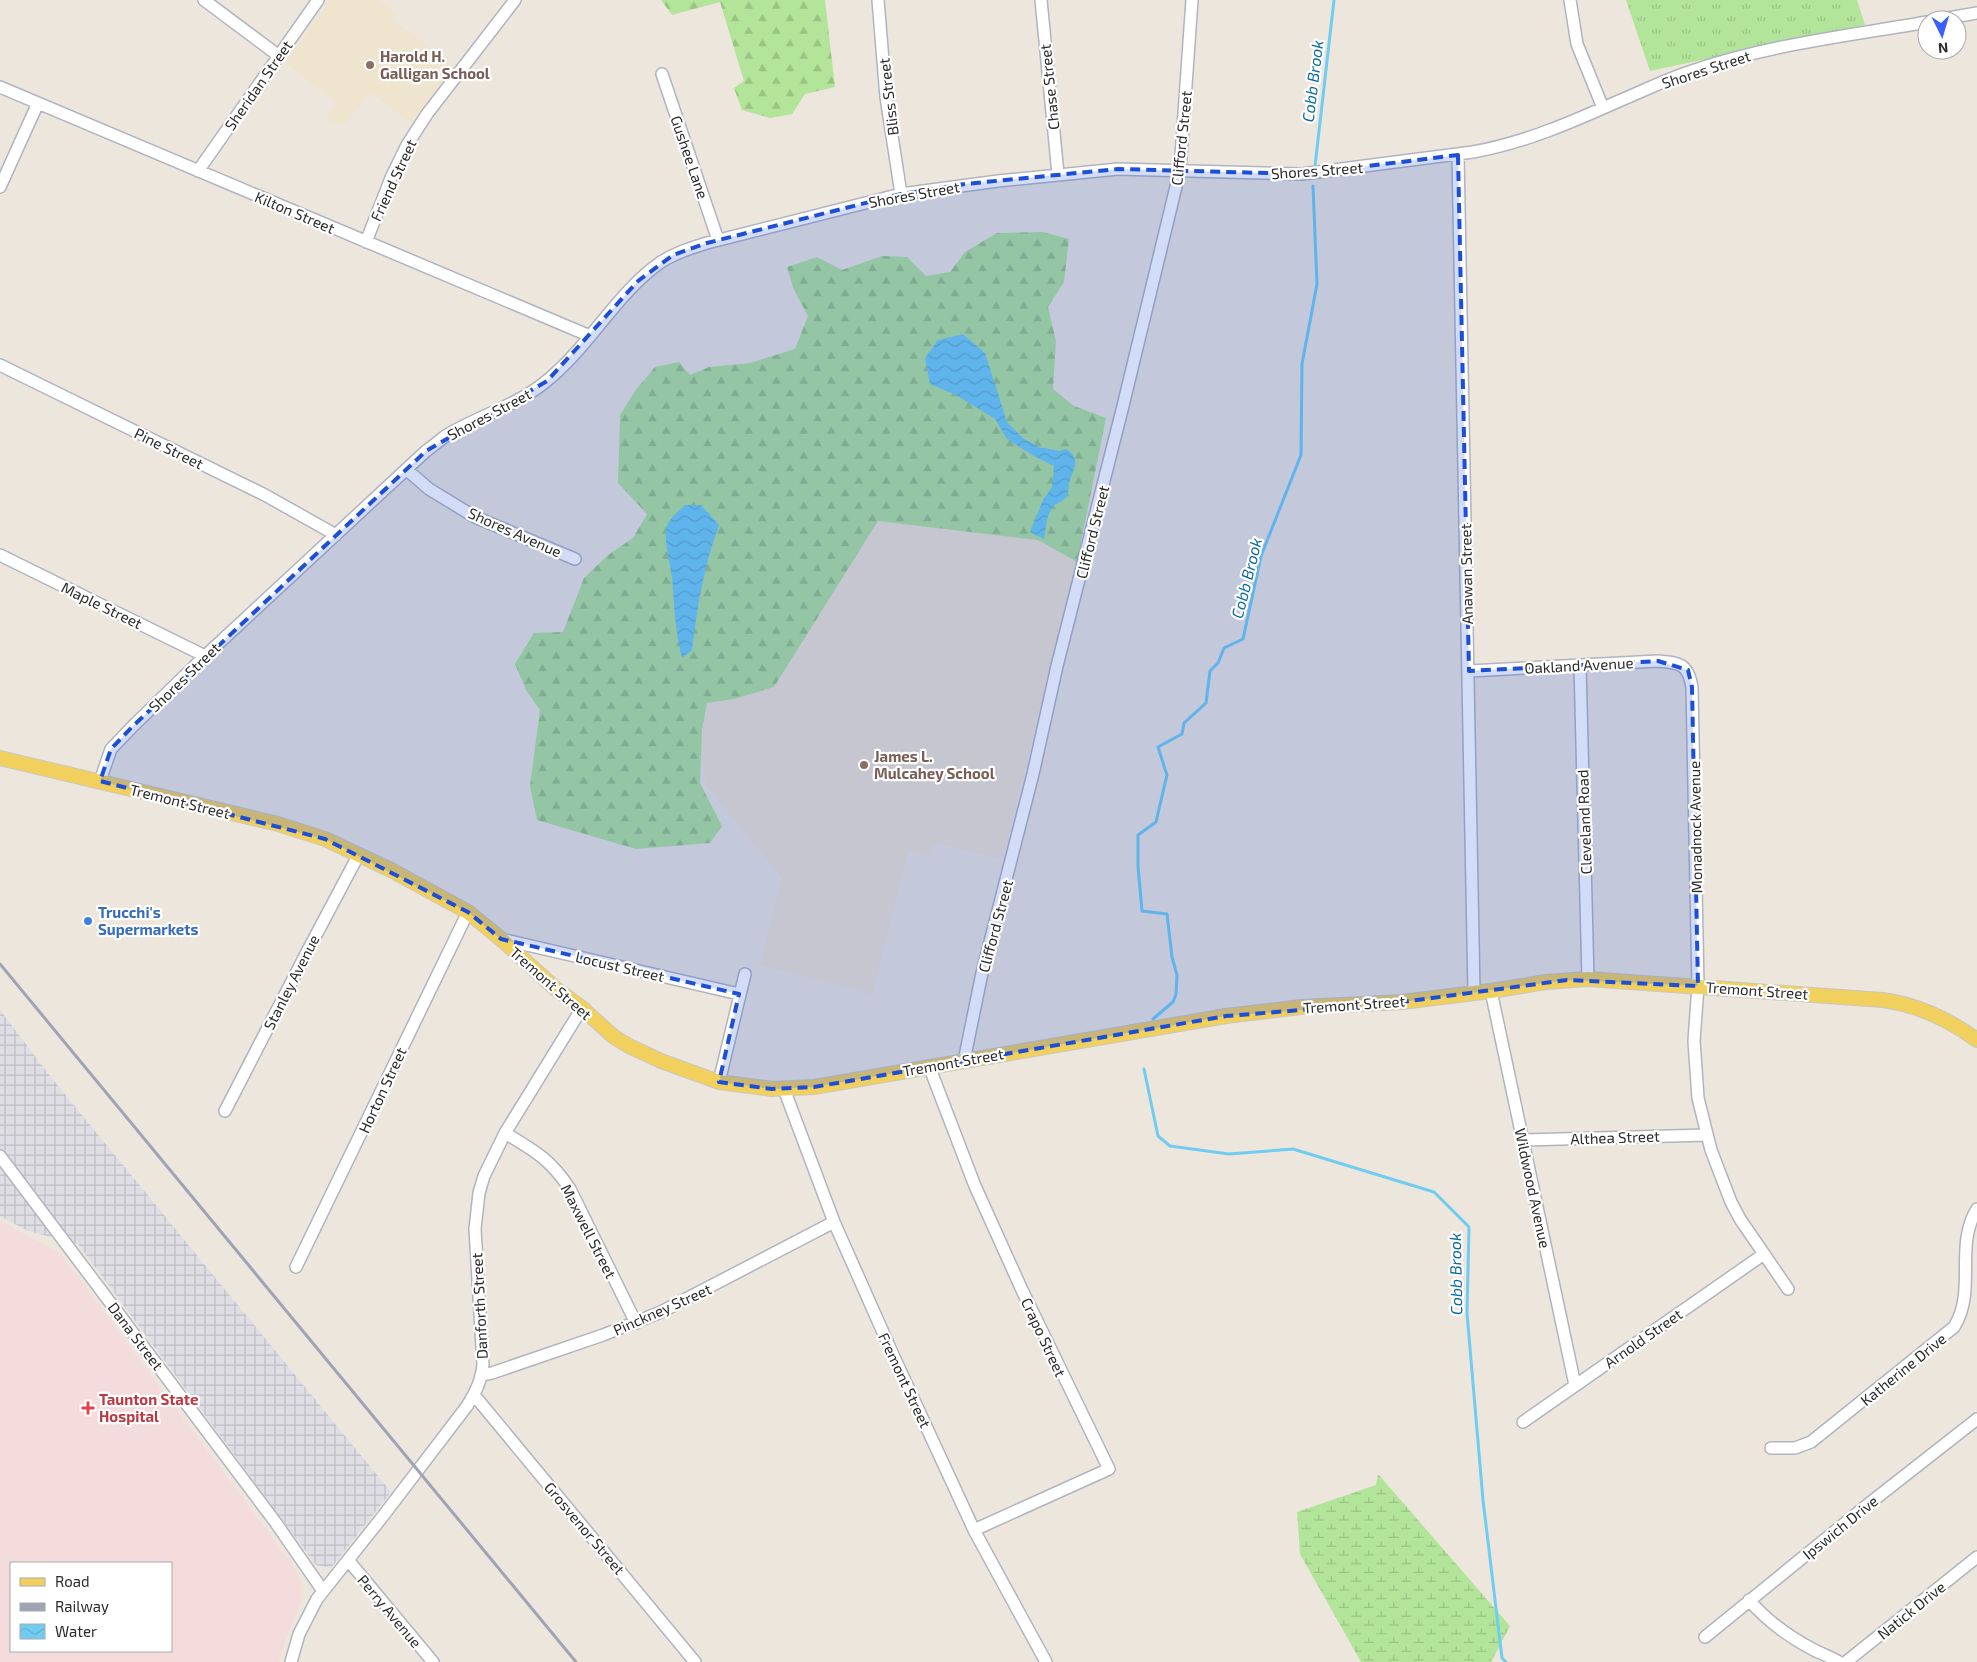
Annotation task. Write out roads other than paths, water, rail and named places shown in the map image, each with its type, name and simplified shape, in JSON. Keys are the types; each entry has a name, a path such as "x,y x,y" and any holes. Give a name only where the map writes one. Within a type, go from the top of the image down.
{"main road":[{"name":"Tremont Street","path":"0,758 278,824 325,839 359,854 468,912 556,989 582,1008 614,1037 629,1046 661,1061 719,1082 754,1088 814,1087 1226,1016 1296,1008 1402,1002 1546,982 1588,979 1856,997 1900,1002 1940,1017 1977,1040"}],"street":[{"path":"204,0 279,56"},
{"name":"Sheridan Street","path":"198,171 318,0"},
{"name":"Friend Street","path":"366,242 394,171 427,114 515,0"},
{"name":"Bliss Street","path":"878,0 886,98 902,194"},
{"name":"Chase Street","path":"1041,0 1058,174"},
{"name":"Clifford Street","path":"964,1061 982,973 1034,774 1058,666 1124,406 1180,170 1192,0"},
{"path":"1570,0 1578,44 1603,108"},
{"name":"Shores Street","path":"100,781 111,749 205,656 426,451 447,436 510,405 538,387 563,367 638,282 655,266 673,255 718,240 902,194 1058,174 1118,169 1302,174 1458,155 1523,139 1603,108 1679,75 1733,58 1773,48 1917,24"},
{"name":"Gushee Lane","path":"662,74 718,240"},
{"name":"Kilton Street","path":"0,87 590,336"},
{"path":"0,187 38,103"},
{"name":"Anawan Street","path":"1458,155 1474,993"},
{"name":"Pine Street","path":"0,365 265,495 336,535"},
{"name":"Shores Avenue","path":"407,470 429,489 475,517 575,559"},
{"name":"Maple Street","path":"0,555 205,656"},
{"name":"Oakland Avenue","path":"1469,671 1670,662 1680,664 1688,670"},
{"name":"Cleveland Road","path":"1580,665 1588,979"},
{"name":"Monadnock Avenue","path":"1688,670 1692,687 1698,986 1694,1041 1700,1106 1707,1135 1733,1207 1788,1289"},
{"name":"Stanley Avenue","path":"225,1111 306,952 359,854"},
{"name":"Horton Street","path":"296,1267 468,912"},
{"name":"Locust Street","path":"501,939 739,994"},
{"path":"719,1082 745,974"},
{"name":"Wildwood Avenue","path":"1491,991 1575,1385"},
{"name":"Danforth Street","path":"292,1662 304,1622 323,1591 474,1395 481,1375 482,1349 475,1229 476,1210 484,1176 505,1133 582,1008"},
{"name":"Crapo Street","path":"930,1066 979,1195 1026,1299 1108,1469 974,1530"},
{"name":"Fremont Street","path":"784,1089 834,1222 894,1357 974,1530 1046,1662"},
{"name":"Maxwell Street","path":"505,1133 541,1154 570,1189 636,1323"},
{"name":"Althea Street","path":"1523,1140 1707,1135"},
{"name":"Dana Street","path":"0,1156 270,1516 323,1591"},
{"name":"Katherine Drive","path":"1771,1448 1795,1448 1811,1442 1954,1327 1964,1306 1966,1242 1970,1223 1977,1209"},
{"name":"Pinckney Street","path":"481,1375 492,1373 636,1323 695,1296 834,1222"},
{"name":"Arnold Street","path":"1523,1422 1764,1254"},
{"name":"Grosvenor Street","path":"474,1395 695,1662"},
{"name":"Ipswich Drive","path":"1705,1637 1977,1419"},
{"name":"Natick Drive","path":"1846,1662 1977,1557"},
{"name":"Perry Avenue","path":"348,1560 433,1662"},
{"path":"1749,1600 1774,1625 1808,1647 1839,1662"}],"water":[{"path":"963,334 985,353 1007,422 1024,439 1039,447 1059,451 1066,449 1074,457 1075,465 1068,494 1064,500 1050,511 1044,539 1030,532 1043,500 1052,487 1054,466 1007,439 995,419 956,395 930,384 925,358 938,340"},
{"path":"685,505 701,505 719,525 702,587 692,650 682,658 676,628 666,531 668,523"}],"waterway":[{"name":"Cobb Brook","path":"1315,166 1334,0"},
{"name":"Cobb Brook","path":"1153,1019 1173,1002 1176,994 1177,975 1172,957 1167,914 1142,911 1138,866 1138,835 1156,822 1167,775 1158,747 1182,734 1184,723 1206,703 1210,671 1218,663 1224,648 1243,639 1261,556 1301,455 1302,364 1317,284 1313,186"},
{"name":"Cobb Brook","path":"1144,1069 1158,1136 1170,1146 1229,1154 1293,1149 1434,1192 1469,1227 1467,1313 1483,1500 1502,1658 1506,1662"}],"railway":[{"path":"0,964 576,1662"}],"place":[{"name":"Harold H. Galligan School","path":"370,65"},
{"name":"James L. Mulcahey School","path":"864,765"},
{"name":"Trucchi's Supermarkets","path":"88,921"},
{"name":"Taunton State Hospital","path":"88,1408"}]}
